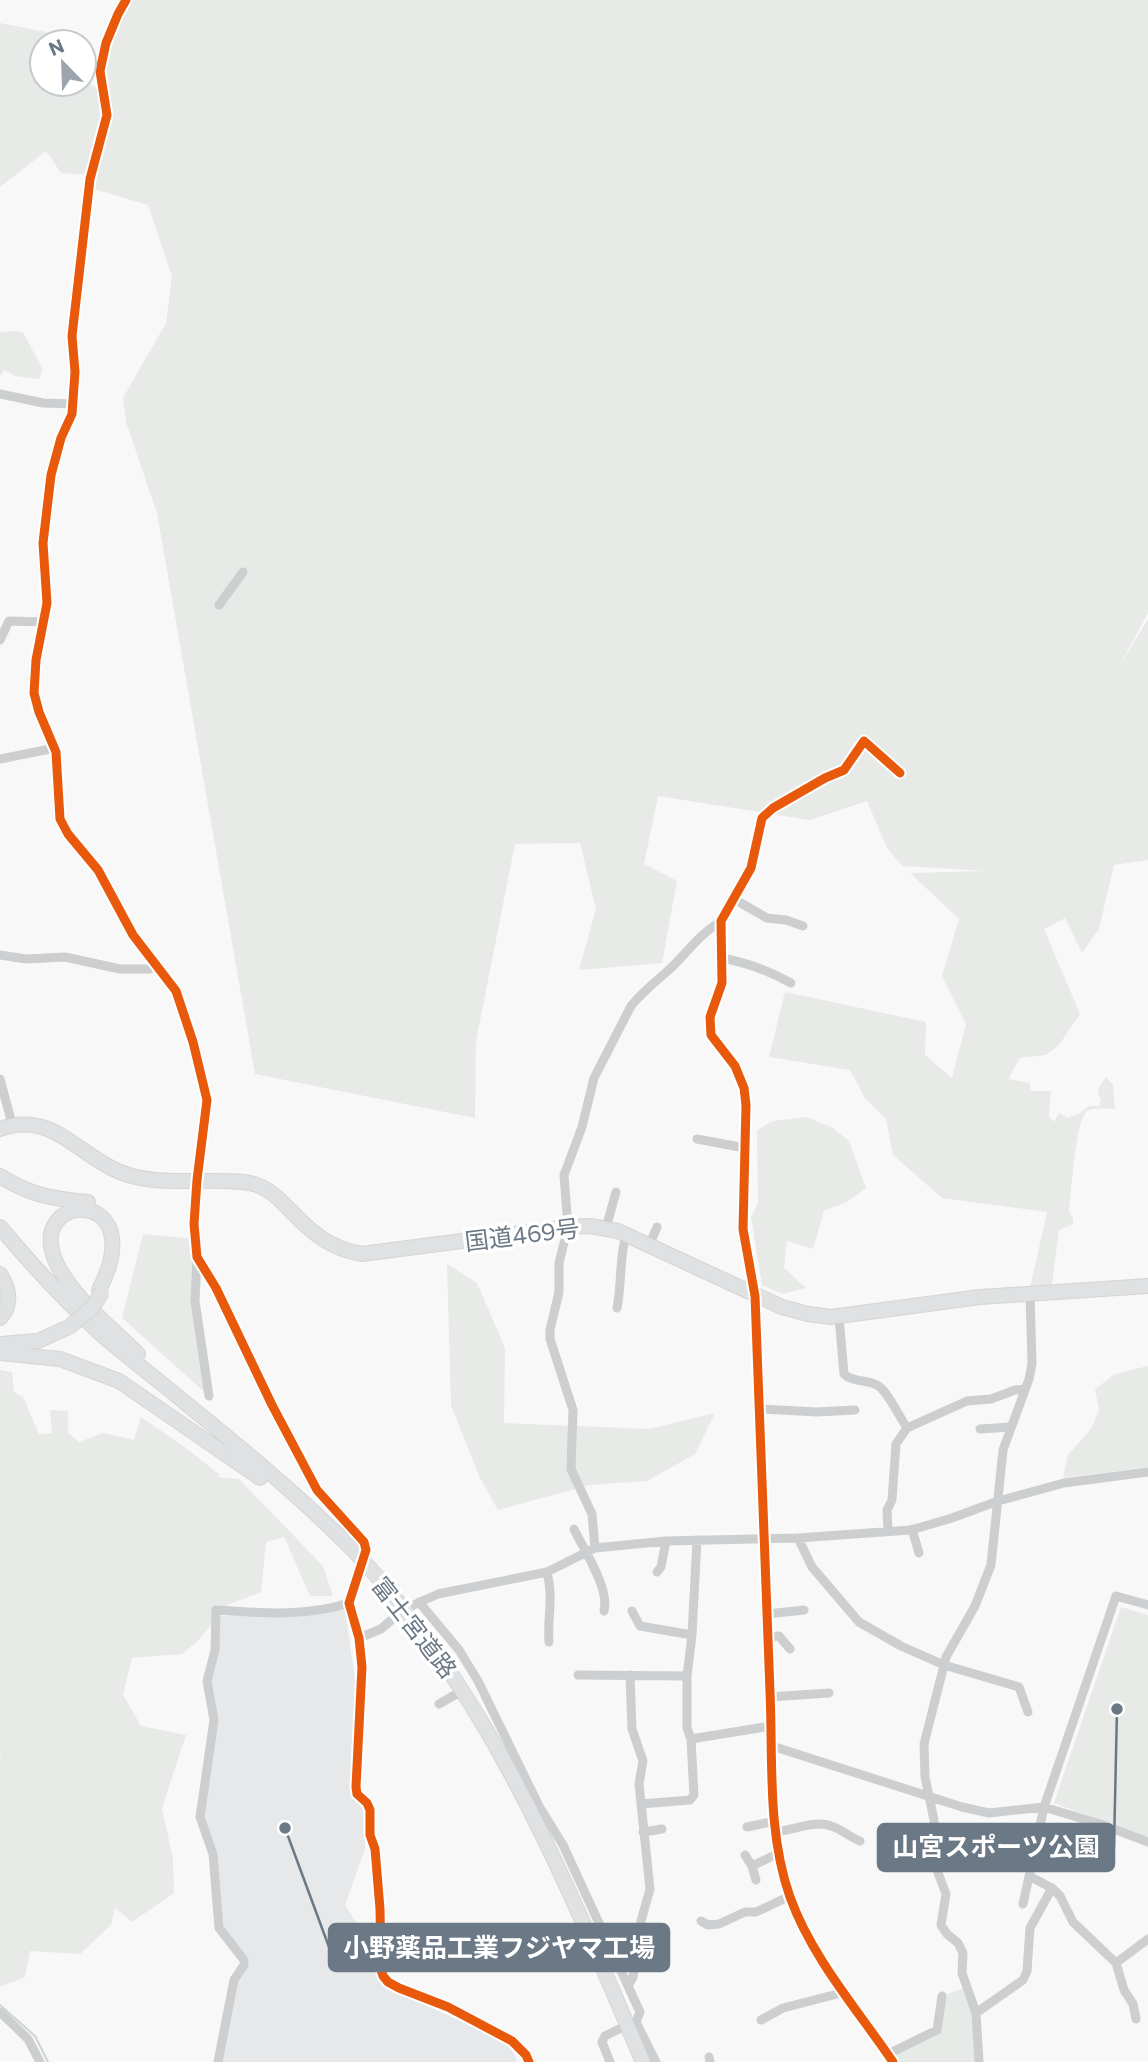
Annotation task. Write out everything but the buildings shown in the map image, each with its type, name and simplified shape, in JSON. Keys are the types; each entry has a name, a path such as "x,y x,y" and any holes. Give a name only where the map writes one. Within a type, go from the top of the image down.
{"highway":[{"name":"国道469号","path":"6,1127 28,1123 52,1130 100,1162 146,1180 197,1180 259,1185 281,1201 320,1239 340,1249 362,1254 568,1227 607,1228 755,1296 807,1314 839,1317 980,1297 1148,1286"},
{"path":"0,1176 42,1197 97,1205 109,1215 116,1232 117,1244 112,1269 92,1308 38,1341 0,1342"},
{"path":"101,1291 111,1257 111,1230 99,1214 82,1208 72,1209 62,1215 54,1225 51,1237 61,1273 183,1400"},
{"name":"富士宮道路","path":"0,1227 49,1283 100,1333 359,1550 461,1687 497,1746 543,1835 643,2062"},
{"path":"0,1274 9,1299 0,1318"},
{"path":"0,1353 60,1359 119,1381 232,1457 359,1550"}],"street":[{"path":"127,0 106,43 100,71 107,115 90,178 82,244 72,336 75,372 72,414 61,438 51,475 43,543 47,603 34,677 34,693 39,712 55,748 60,819 68,834 98,870 133,935 176,991 207,1100 194,1224 197,1257 195,1301 209,1396"},
{"path":"0,394 43,403 73,404"},
{"path":"219,605 243,572"},
{"path":"0,640 9,621 43,622"},
{"path":"900,773 864,741 844,770 773,808 762,818 751,868 721,921 722,983 710,1017 712,1035 735,1066 744,1088 746,1105 743,1229 755,1296 766,1614 775,1821 779,1853 790,1896 822,1960 891,2058 937,2029 942,1996"},
{"path":"0,759 55,748"},
{"path":"732,898 767,919 786,920 803,926"},
{"path":"595,1548 592,1514 571,1469 573,1410 550,1339 559,1292 559,1262 568,1227 564,1175 582,1126 594,1077 631,1006 702,933 721,921"},
{"path":"0,955 26,959 65,957 120,969 150,969 156,966"},
{"path":"722,958 750,963 791,983"},
{"path":"0,1079 6,1127"},
{"path":"697,1139 745,1148"},
{"path":"607,1228 616,1192"},
{"path":"649,1246 657,1227"},
{"path":"617,1308 621,1253 626,1235"},
{"path":"197,1257 216,1287 272,1405 317,1490 364,1542 359,1550"},
{"path":"979,2062 976,2013 961,1973 963,1953 958,1943 941,1925 946,1894 934,1862 934,1820 925,1777 924,1744 944,1665 955,1639 975,1606 991,1565 1003,1450 1032,1364 1030,1292"},
{"path":"839,1317 844,1374 849,1379 873,1383 882,1388 906,1428"},
{"path":"888,1531 887,1510 891,1500 896,1444 906,1428 967,1401 991,1399 1015,1390 1025,1390"},
{"path":"760,1409 817,1412 855,1410"},
{"path":"981,1429 1011,1427"},
{"path":"656,2062 636,2022 640,2012 563,1845 539,1807 459,1650 415,1604 438,1594 547,1572 595,1548 666,1541 798,1538 912,1529 1064,1483 1148,1472"},
{"path":"574,1529 595,1570 606,1603 604,1611"},
{"path":"912,1529 919,1553"},
{"path":"798,1538 812,1567 859,1622 901,1646 944,1665 1019,1687 1028,1712"},
{"path":"641,1804 690,1800 694,1796 691,1739 687,1728 687,1676 697,1540"},
{"path":"657,1572 661,1567 666,1541"},
{"path":"361,1567 349,1603 359,1638 362,1667 356,1787 370,1810 370,1835 375,1849 380,1909 383,1976 399,1988 447,2007 512,2041 526,2054 529,2062"},
{"path":"547,1572 552,1592 549,1642"},
{"path":"1023,1904 1044,1807 1116,1595 1148,1605"},
{"path":"218,2062 234,1980 244,1965 244,1960 219,1928 213,1854 200,1817 214,1720 208,1681 215,1650 216,1610 282,1614 326,1610 349,1603"},
{"path":"766,1614 804,1610"},
{"path":"632,1611 640,1626 692,1635"},
{"path":"359,1638 380,1629 396,1616"},
{"path":"768,1637 779,1636 790,1649"},
{"path":"578,1675 687,1676"},
{"path":"628,1986 633,1976 650,1889 639,1784 643,1762 632,1729 630,1675"},
{"path":"439,1704 460,1692"},
{"path":"770,1698 829,1693"},
{"path":"691,1739 771,1726"},
{"path":"772,1746 928,1797 989,1813 1044,1807 1148,1842"},
{"path":"747,1826 775,1821"},
{"path":"776,1832 824,1824 835,1826 842,1833 860,1841"},
{"path":"643,1832 662,1829"},
{"path":"752,1866 779,1853"},
{"path":"745,1855 756,1880"},
{"path":"1029,1876 1052,1888 1060,1896 1073,1922 1116,1963 1124,1990 1133,2004 1136,2019"},
{"path":"976,2013 1023,1980 1027,1971 1030,1928 1052,1888"},
{"path":"701,1921 708,1925 719,1924 745,1912 756,1912 790,1896"},
{"path":"1116,1963 1148,1939"},
{"path":"761,2020 783,2008 845,1993"},
{"path":"0,2012 28,2039 40,2062"},
{"path":"610,2062 603,2042 605,2036 620,2029"}],"shaded area":[{"path":"127,0 1148,0 1148,613 1117,670 1148,619 1148,860 1114,865 1099,929 1082,953 1065,918 1044,929 1080,1014 1059,1045 1046,1055 1020,1058 1008,1079 1030,1083 1030,1091 1051,1091 1049,1116 1054,1122 1059,1113 1067,1118 1089,1106 1099,1106 1099,1087 1106,1077 1113,1085 1115,1109 1090,1110 1083,1117 1069,1210 1073,1224 1059,1230 1052,1285 1030,1288 1047,1212 942,1198 893,1155 886,1119 865,1098 850,1070 769,1057 785,992 926,1022 925,1055 952,1078 966,1024 942,976 959,919 910,873 986,871 902,866 887,848 867,801 810,820 658,796 644,864 677,881 662,963 579,970 596,909 580,843 515,844 476,1041 475,1118 255,1074 157,513 126,422 123,398 166,323 172,276 148,205 91,188 105,115 89,175 61,173 46,151 0,187 0,23 28,29 28,98 98,98 98,89 102,91 107,41"},
{"path":"0,332 23,332 42,368 40,379 15,376 4,370 0,376"},
{"path":"807,1117 833,1128 849,1141 866,1188 847,1202 824,1211 813,1249 787,1241 784,1268 806,1288 783,1294 762,1285 751,1217 758,1203 757,1130 773,1121"},
{"path":"143,1234 195,1239 192,1300 209,1396 122,1318"},
{"path":"447,1264 477,1283 505,1348 504,1423 649,1429 715,1413 695,1454 647,1481 590,1485 498,1510 479,1476 451,1405"},
{"path":"1148,1366 1148,1467 1063,1478 1068,1455 1091,1429 1099,1410 1095,1389 1115,1374"},
{"path":"0,1370 12,1372 14,1392 23,1397 39,1434 52,1433 50,1410 68,1411 68,1433 79,1442 103,1433 134,1440 141,1417 220,1475 217,1477 239,1479 323,1566 333,1596 310,1596 284,1537 266,1542 261,1592 227,1605 198,1641 182,1654 132,1658 123,1695 141,1726 186,1735 162,1808 173,1859 174,1893 132,1922 115,1908 111,1925 80,1954 30,1951 25,1977 0,1987 2,1755"},
{"path":"1121,1607 1148,1615 1148,1839 1054,1803"},
{"path":"345,1609 355,1680 351,1793 365,1811 365,1849 345,1905 368,1941 388,1988 511,2044 517,2062 220,2062 231,1995 244,1965 219,1928 210,1840 200,1817 212,1706 208,1685 218,1616"},
{"path":"963,1988 973,2014 975,2062 899,2062 894,2055 939,2033 945,1995"}],"waterway":[{"path":"0,2005 35,2036 48,2062"}],"cycle path":[{"path":"126,0 106,43 100,71 107,115 90,179 72,336 75,372 72,414 61,438 51,475 43,543 47,603 36,660 34,693 56,752 60,819 68,834 98,870 133,935 176,991 193,1042 207,1100 194,1224 197,1257 216,1288 272,1405 317,1490 364,1542 366,1550 349,1603 359,1638 362,1667 356,1787 357,1794 370,1810 370,1835 375,1849 380,1909 383,1976 399,1988 448,2007 512,2041 529,2062"},
{"path":"893,2062 810,1941 790,1897 778,1847 772,1796 755,1296 743,1229 746,1105 744,1088 735,1066 711,1035 710,1017 722,983 721,921 751,868 762,818 773,808 844,770 864,741 900,773"}],"place":[{"name":"山宮スポーツ公園","path":"1117,1709"},
{"name":"小野薬品工業フジヤマ工場","path":"285,1828"}]}
